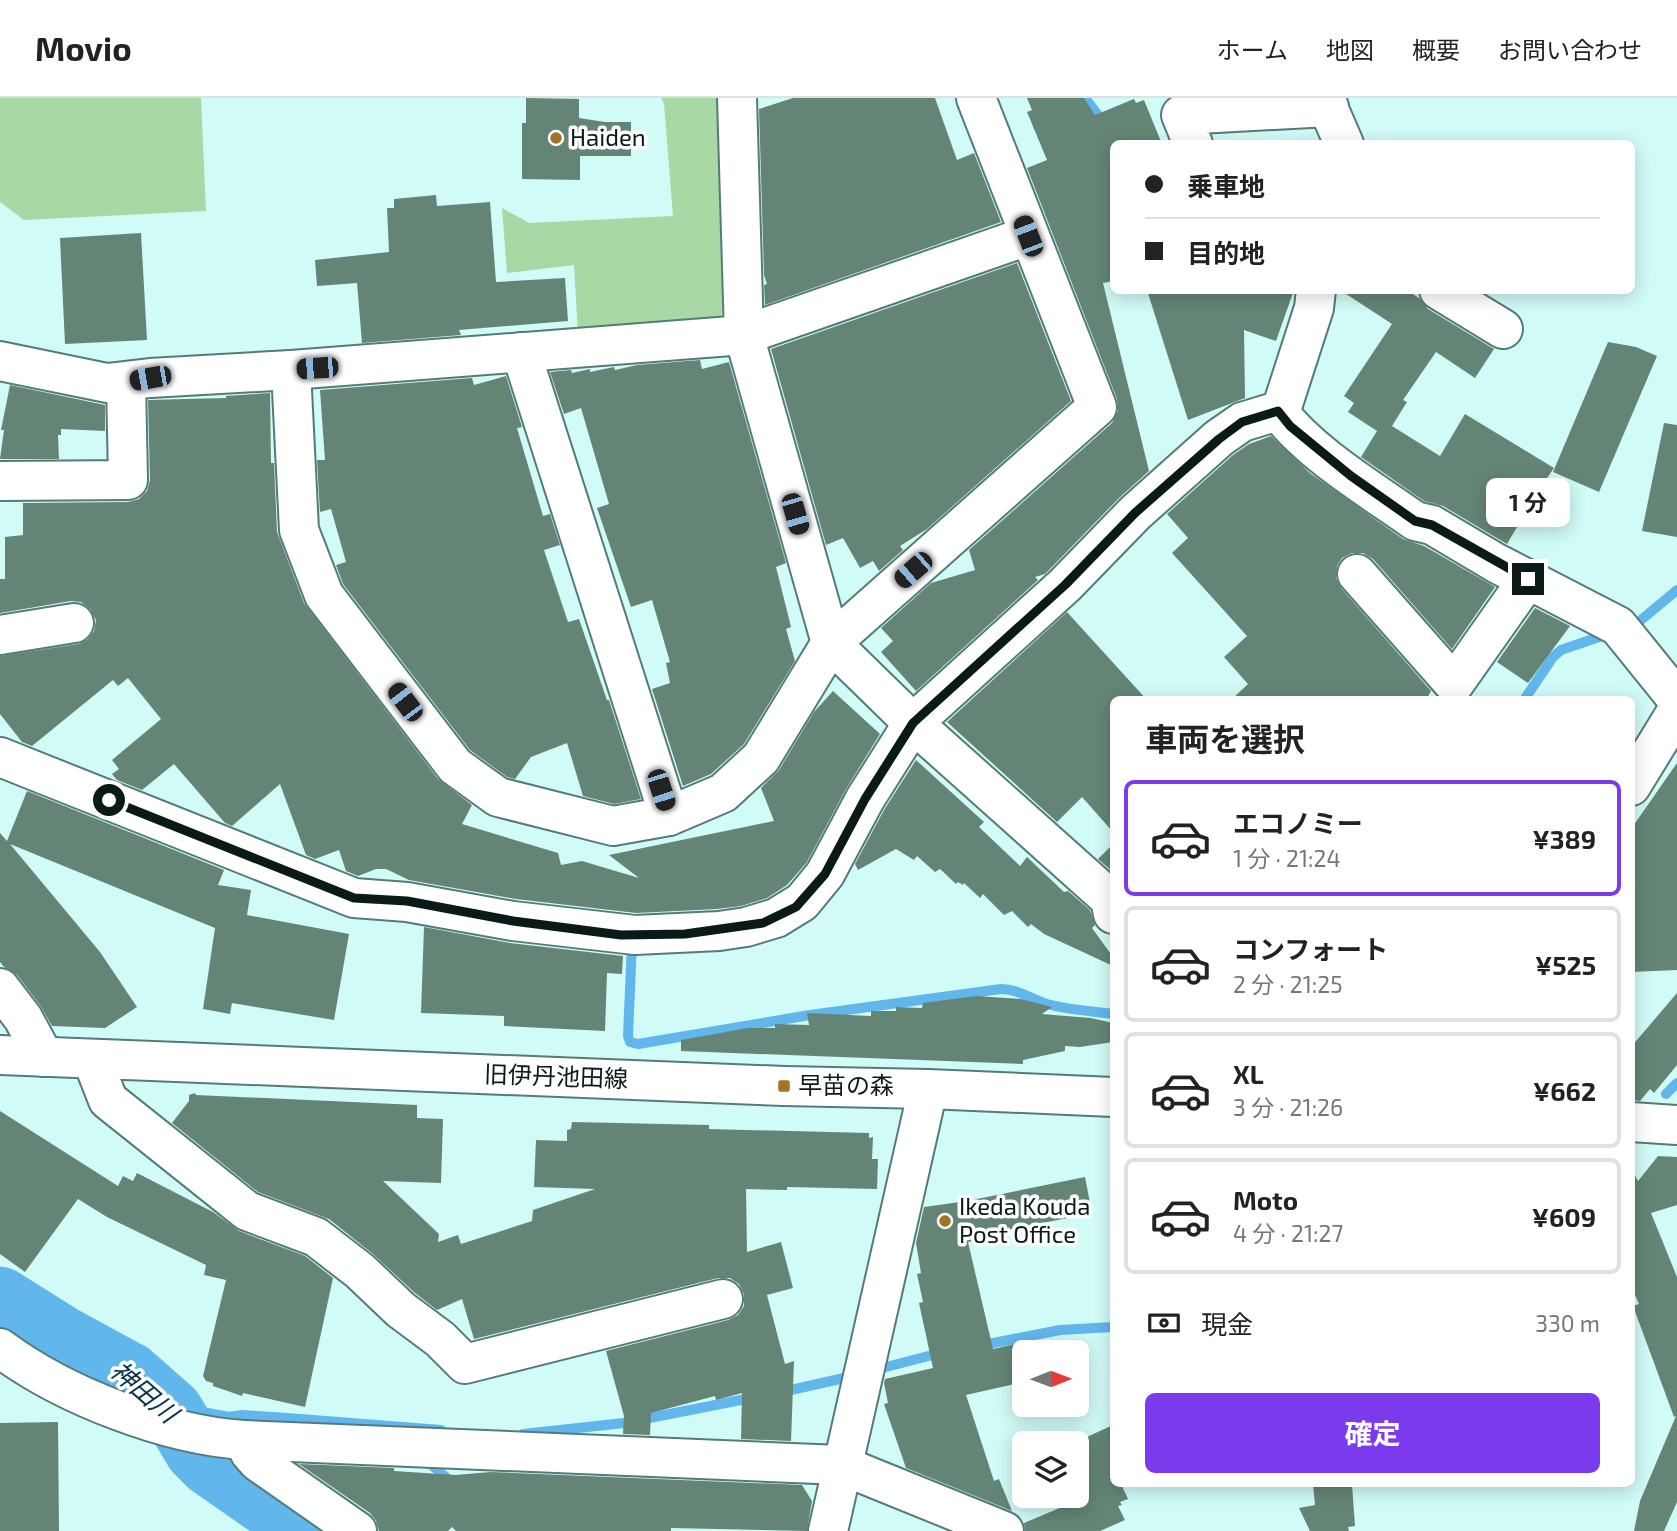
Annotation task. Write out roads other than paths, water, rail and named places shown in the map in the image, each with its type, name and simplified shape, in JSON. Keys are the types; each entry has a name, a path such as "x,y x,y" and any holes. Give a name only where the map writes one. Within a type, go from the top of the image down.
{"street":[{"path":"737,98 744,335 831,643 913,723 1110,899"},
{"path":"291,370 299,530 324,595 455,766 498,797 613,826 669,816 723,793 761,758 831,643 1097,407 976,98"},
{"path":"1191,140 1181,114 1326,102 1342,140"},
{"path":"0,361 107,383 744,335 1028,236"},
{"path":"0,757 354,898 407,901 513,921 621,935 685,934 763,923 803,902 825,874 865,799 913,723 1065,585 1135,513 1219,439 1242,422 1278,411 1283,404 1314,308 1316,294"},
{"path":"1446,294 1503,329"},
{"path":"521,352 669,816"},
{"path":"0,481 128,480 126,382"},
{"path":"1278,411 1290,426 1342,469 1415,521 1432,525 1618,626 1677,699"},
{"path":"1357,574 1454,684 1528,579"},
{"path":"0,635 74,623"},
{"path":"1635,779 1677,711"},
{"path":"0,988 23,1018 44,1057"},
{"name":"旧伊丹池田線","path":"0,1055 1110,1097"},
{"path":"92,1059 108,1100 247,1211 316,1237 359,1270 401,1310 440,1339 465,1364 723,1299"},
{"path":"828,1531 928,1089"},
{"path":"1635,1122 1677,1125"},
{"path":"0,1348 17,1361 78,1393 166,1427 203,1434 244,1440 841,1465 1004,1531"},
{"path":"244,1440 258,1462 357,1531"}],"waterway":[{"path":"1085,98 1104,123"},
{"path":"1635,625 1677,590"},
{"path":"1527,696 1553,657 1561,650 1602,636"},
{"path":"632,943 628,1036 630,1042 638,1044 810,1015 1001,989 1019,992 1055,1006 1110,1014"},
{"path":"1666,1094 1677,1083"},
{"name":"神田川","path":"0,1298 62,1337 130,1374 172,1411 196,1451 210,1465 305,1531"},
{"path":"978,1346 1060,1330 1110,1327"},
{"path":"886,1367 944,1352"},
{"path":"782,1392 844,1378"},
{"path":"523,1434 624,1423 756,1397"},
{"path":"161,1401 181,1408 229,1417 242,1415 441,1430"},
{"path":"429,1463 453,1483"}],"place":[{"name":"Haiden","path":"556,138"},
{"name":"早苗の森","path":"784,1086"},
{"name":"Ikeda Kouda Post Office","path":"945,1221"}]}
